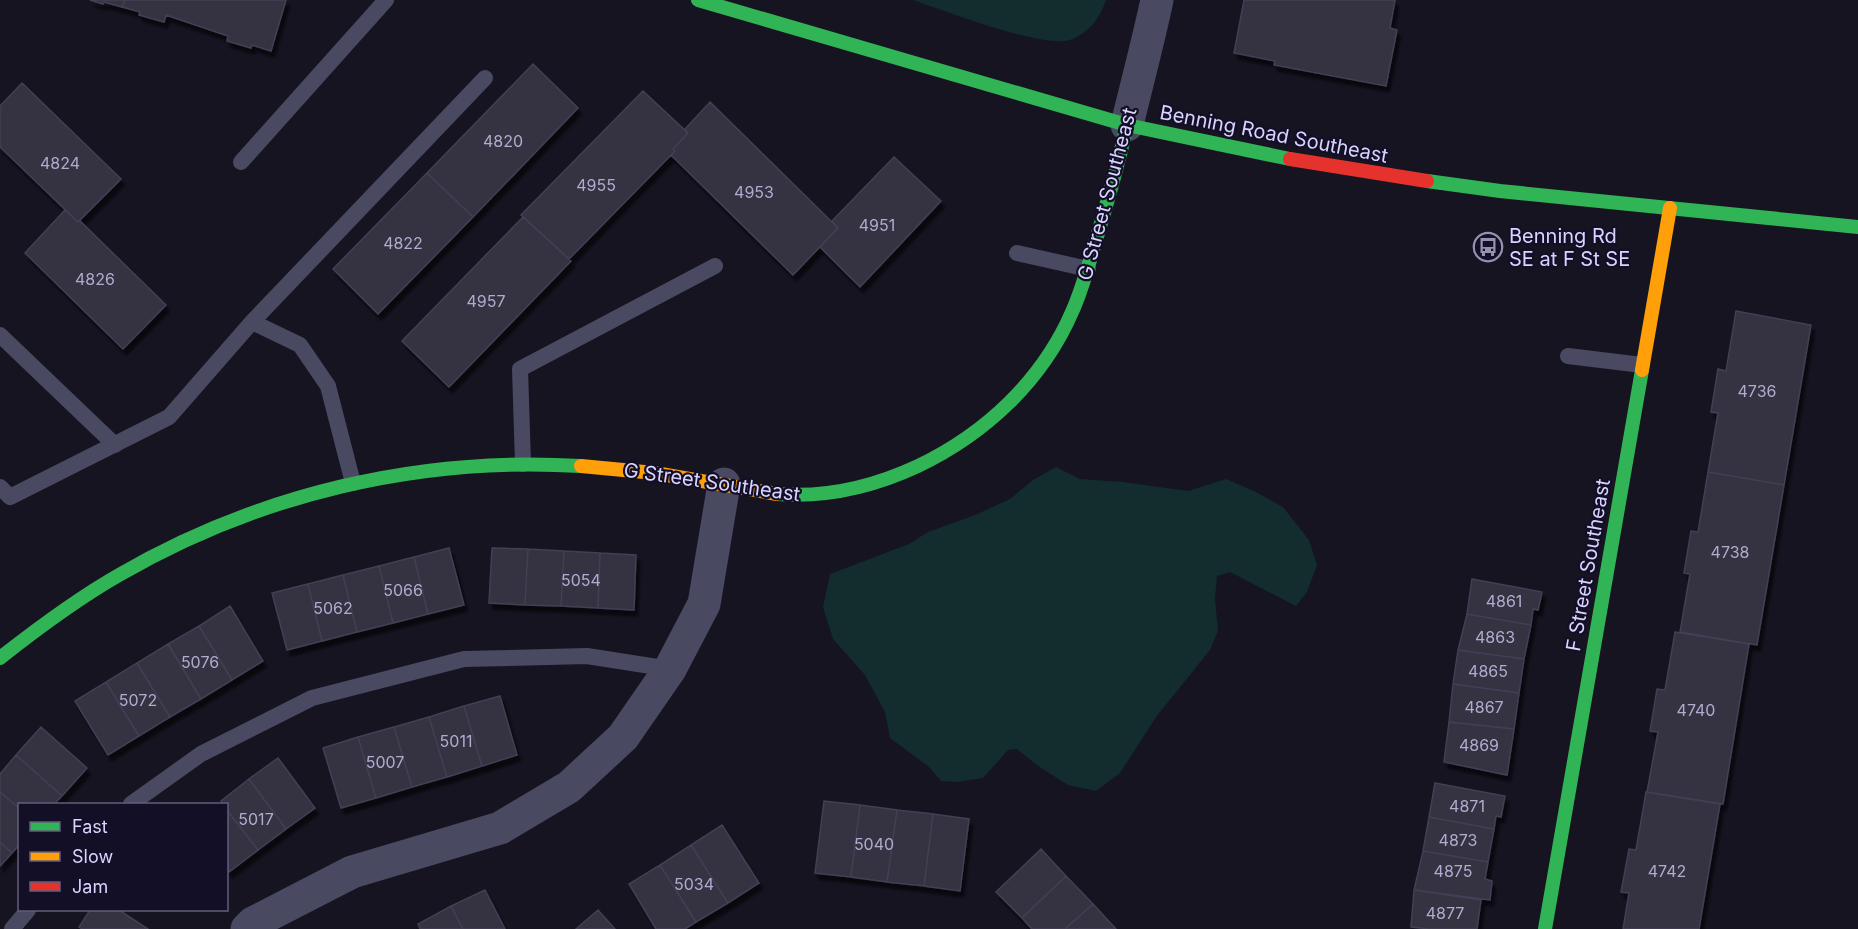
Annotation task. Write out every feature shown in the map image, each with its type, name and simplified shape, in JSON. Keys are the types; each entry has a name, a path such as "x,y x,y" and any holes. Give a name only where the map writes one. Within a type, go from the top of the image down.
{"street":[{"name":"Benning Road Southeast","path":"698,0 1127,125 1302,162 1416,180 1858,227"},
{"name":"G Street Southeast","path":"0,657 72,604 118,575 166,550 224,524 280,503 353,483 421,471 472,466 557,464 637,471 787,495 838,492 892,478 943,454 988,422 1012,400 1031,380 1062,334 1079,297 1113,185 1157,0"},
{"name":"F Street Southeast","path":"1545,929 1670,208"},
{"path":"247,929 253,923 352,872 500,828 569,787 623,737 670,669 704,604 724,484"}],"lane":[{"path":"241,162 386,0"},
{"path":"0,487 10,497 169,417 252,322 485,78"},
{"path":"1017,253 1088,269"},
{"path":"523,464 520,369 715,266"},
{"path":"252,322 300,345 328,386 353,483"},
{"path":"0,335 115,445"},
{"path":"1568,356 1642,365"},
{"path":"132,803 201,754 312,698 464,659 587,656 670,669"},
{"path":"12,929 26,911"}],"green space":[{"path":"913,0 1106,0 1101,13 1088,29 1070,40 1057,41 1016,34"},
{"path":"1056,467 1080,479 1188,491 1226,479 1283,507 1309,540 1317,565 1307,592 1296,606 1230,572 1217,576 1215,599 1218,631 1210,650 1156,717 1120,773 1096,791 1068,785 1017,749 1008,750 983,778 957,782 941,781 929,767 890,738 885,712 865,675 833,639 823,607 830,574 909,544 928,532 1010,499 1033,480"}],"building":[{"path":"90,0 125,0 122,7"},
{"path":"125,0 286,0 271,51 227,41 228,36 166,15 164,22 139,15 140,12 122,7"},
{"path":"1244,0 1395,0 1390,28 1397,30 1386,86 1274,65 1275,61 1234,53"},
{"path":"533,64 578,108 473,217 427,173"},
{"path":"22,83 121,179 78,222 0,147 0,106"},
{"path":"643,91 688,133 673,149 675,151 569,259 521,215"},
{"path":"710,102 838,228 793,275 671,155 675,151 673,149 688,133 685,129"},
{"path":"894,157 941,201 860,287 820,247 838,228 832,221"},
{"path":"427,173 473,217 378,314 333,269"},
{"path":"65,210 78,222 80,221 166,305 123,349 25,253"},
{"path":"523,217 571,261 449,387 402,341"},
{"path":"1736,311 1811,325 1784,485 1708,472 1718,413 1711,412 1718,369 1726,371"},
{"path":"1708,472 1784,485 1757,645 1680,632 1690,574 1684,573 1691,531 1698,532"},
{"path":"449,548 464,605 428,614 414,557"},
{"path":"492,548 528,549 525,605 489,603"},
{"path":"528,549 564,551 561,606 525,605"},
{"path":"564,551 600,553 598,608 561,606"},
{"path":"600,553 636,555 634,610 598,608"},
{"path":"414,557 428,614 393,623 379,566"},
{"path":"379,566 393,623 357,632 343,575"},
{"path":"343,575 357,632 322,641 308,584"},
{"path":"1472,579 1542,592 1538,610 1533,609 1531,625 1467,614"},
{"path":"308,584 322,641 287,650 272,593"},
{"path":"230,606 263,661 232,680 199,626"},
{"path":"1467,614 1531,625 1524,659 1458,650"},
{"path":"199,626 232,680 201,699 168,644"},
{"path":"1675,632 1749,644 1723,804 1647,792 1658,732 1650,731 1657,689 1665,690"},
{"path":"168,644 201,699 170,717 137,663"},
{"path":"1458,650 1524,659 1519,693 1453,684"},
{"path":"137,663 170,717 139,736 106,682"},
{"path":"106,682 139,736 108,755 75,701"},
{"path":"1453,684 1519,693 1514,729 1449,722"},
{"path":"500,696 517,755 482,766 464,706"},
{"path":"464,706 482,766 447,777 429,717"},
{"path":"429,717 447,777 412,787 394,727"},
{"path":"1449,722 1514,729 1507,775 1444,762"},
{"path":"41,727 87,768 62,796 16,755"},
{"path":"394,727 412,787 376,798 358,737"},
{"path":"358,737 376,798 341,808 323,748"},
{"path":"16,755 62,796 55,803 18,803 18,807 0,792 0,774"},
{"path":"278,758 315,808 286,829 249,779"},
{"path":"249,779 286,829 258,850 228,812 228,803 221,801"},
{"path":"1435,783 1505,796 1501,817 1496,816 1494,829 1429,817"},
{"path":"0,792 18,807 18,846 12,853 0,842"},
{"path":"1646,792 1720,804 1699,929 1623,929 1629,893 1621,892 1629,849 1636,850"},
{"path":"824,801 860,805 851,877 815,873"},
{"path":"860,805 897,810 887,882 851,877"},
{"path":"897,810 933,814 924,886 887,882"},
{"path":"228,812 258,850 228,871"},
{"path":"933,814 969,819 960,891 924,886"},
{"path":"1429,817 1494,829 1488,862 1423,851"},
{"path":"722,825 759,883 728,903 691,845"},
{"path":"0,842 12,853 0,866"},
{"path":"691,845 728,903 696,922 660,865"},
{"path":"1041,849 1066,876 1022,918 996,892"},
{"path":"1423,851 1488,862 1485,879 1492,881 1490,900 1414,890"},
{"path":"660,865 696,922 685,929 656,929 629,884"},
{"path":"1066,876 1093,904 1065,929 1032,929 1022,918"},
{"path":"485,890 505,929 463,929 451,906"},
{"path":"1414,890 1481,900 1477,929 1411,927"},
{"path":"1093,904 1116,929 1065,929"},
{"path":"451,906 463,929 420,929 418,924"},
{"path":"598,910 615,929 576,929"},
{"path":"89,911 121,911 148,929 82,929 79,927"}],"traffic: fast":[{"path":"698,0 1127,125 1290,159"},
{"path":"777,494 813,494 849,489 884,480 918,466 966,438 1009,403 1028,383 1060,337 1076,304 1108,199 1127,125"},
{"path":"1427,181 1500,191 1858,227"},
{"path":"1545,929 1642,370"},
{"path":"0,658 58,614 119,575 227,522 284,502 342,486 460,467 520,464 581,466"}],"traffic: slow":[{"path":"1642,370 1670,208"},
{"path":"581,466 655,473 777,494"}],"traffic: jam":[{"path":"1290,159 1427,181"}],"place":[{"name":"Benning Rd SE at F St SE","path":"1488,247"}]}
